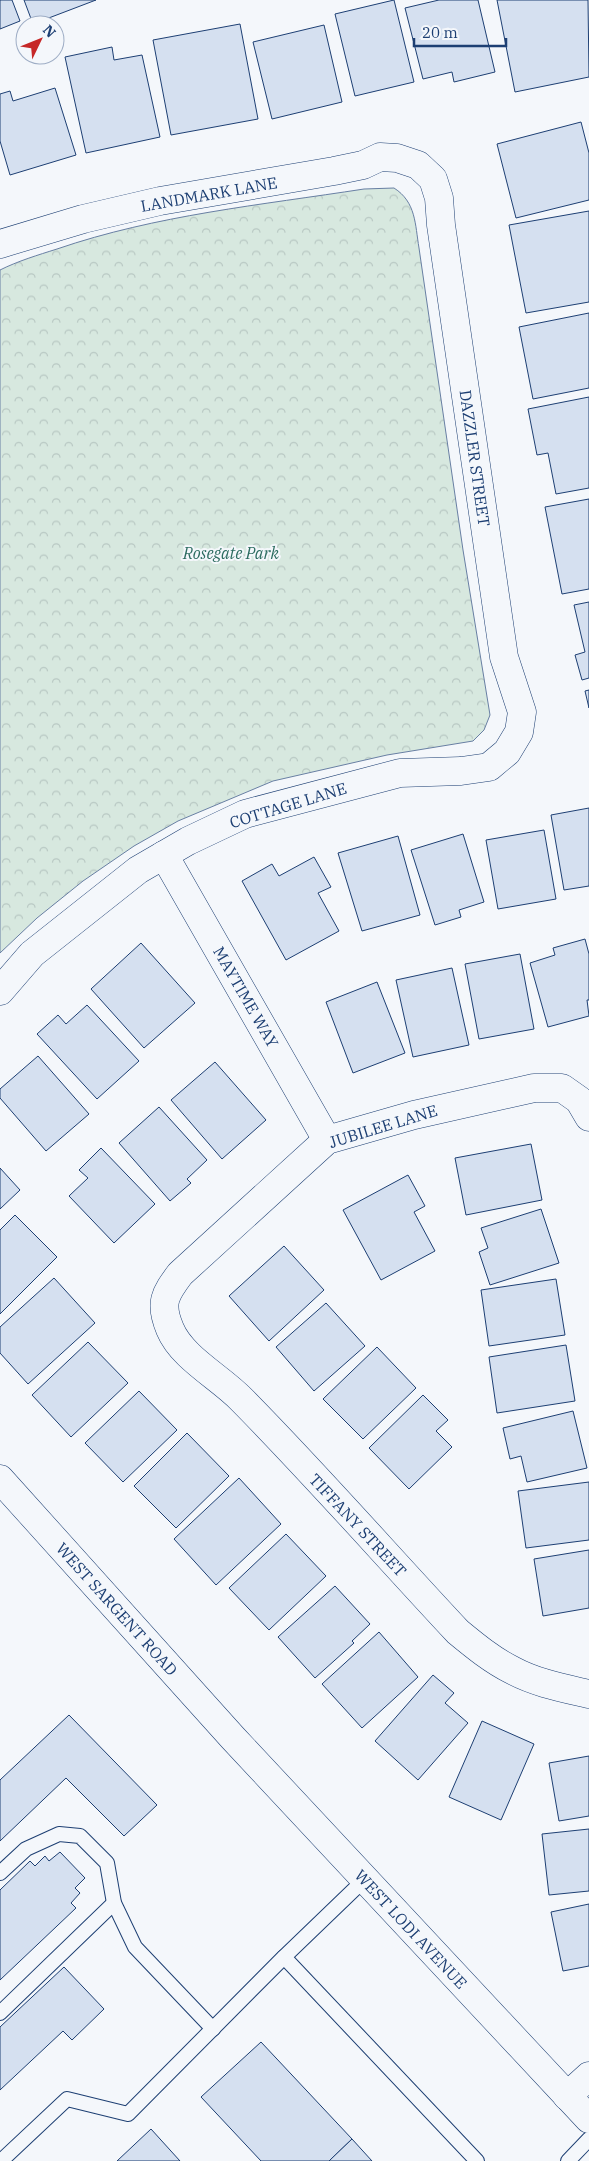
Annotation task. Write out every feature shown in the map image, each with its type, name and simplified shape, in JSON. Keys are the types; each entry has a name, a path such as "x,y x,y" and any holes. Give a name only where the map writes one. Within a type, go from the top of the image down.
{"street":[{"name":"LANDMARK LANE","path":"0,244 83,219 160,201 334,171 363,164 380,157 397,158 418,165"},
{"name":"DAZZLER STREET","path":"418,165 433,179 439,198 441,225 504,656 522,712 519,732 507,752"},
{"name":"COTTAGE LANE","path":"0,991 32,954 138,870 188,841 245,814 400,773 461,771 489,767 507,752"},
{"name":"MAYTIME WAY","path":"164,855 327,1140"},
{"name":"JUBILEE LANE","path":"164,1309 166,1292 180,1274 327,1140 414,1115 534,1088 562,1088 584,1108"},
{"name":"TIFFANY STREET","path":"164,1309 170,1329 180,1347 241,1399 458,1632 482,1651 512,1670 548,1685 589,1694"},
{"name":"WEST SARGENT ROAD","path":"0,1480 233,1738"},
{"name":"WEST LODI AVENUE","path":"233,1738 589,2119"},
{"path":"567,2096 589,2076"}],"lane":[{"path":"0,1873 26,1849 59,1834 80,1836 107,1863 114,1903 135,1947 213,2029"},
{"path":"1,2161 67,2100 128,2114 284,1957 364,1880"},
{"path":"0,2013 114,1903"},
{"path":"284,1957 477,2161"},
{"path":"568,2161 589,2139"}],"green space":[{"name":"Rosegate Park","path":"394,188 407,200 415,222 463,550 490,715 484,730 473,741 387,755 273,781 178,821 134,846 83,881 37,918 0,953 0,270 28,258 94,237 170,219 364,189"}],"building":[{"path":"0,0 12,0 18,15 15,15 15,23 0,29"},
{"path":"24,0 96,0 57,15 30,15"},
{"path":"394,0 414,82 355,96 335,14"},
{"path":"439,0 478,0 495,72 454,82 452,72 423,79 405,8"},
{"path":"497,0 588,0 589,77 515,92"},
{"path":"240,24 258,119 171,135 153,40"},
{"path":"324,25 342,102 272,119 253,42"},
{"path":"112,47 114,60 142,55 160,137 86,153 65,57"},
{"path":"55,88 76,155 10,175 0,141 0,94 10,91 13,101"},
{"path":"581,122 589,153 589,200 516,218 497,144"},
{"path":"589,211 589,302 526,313 509,225"},
{"path":"589,313 589,388 533,399 519,327"},
{"path":"589,397 589,488 556,494 548,453 537,455 528,409"},
{"path":"589,499 589,589 562,594 545,507"},
{"path":"589,602 589,678 582,680 575,655 585,652 574,605"},
{"path":"589,690 589,708 585,691"},
{"path":"589,808 589,886 564,890 551,815"},
{"path":"544,830 556,899 498,909 486,840"},
{"path":"463,834 484,902 459,910 461,917 435,925 411,850"},
{"path":"398,836 420,915 362,931 338,853"},
{"path":"314,857 331,887 318,893 339,931 286,960 242,881 272,864 279,876"},
{"path":"585,939 589,954 589,1000 587,1000 589,1016 548,1027 530,963 555,955 553,948"},
{"path":"141,943 195,1003 144,1048 91,989"},
{"path":"520,954 534,1029 479,1039 465,964"},
{"path":"452,968 469,1045 413,1057 396,980"},
{"path":"377,982 405,1053 353,1073 326,1002"},
{"path":"87,1005 139,1061 97,1099 37,1034 58,1015 66,1024"},
{"path":"38,1056 89,1114 46,1151 0,1098 0,1089"},
{"path":"215,1062 266,1120 222,1159 171,1100"},
{"path":"159,1107 207,1160 187,1179 191,1183 170,1201 119,1143"},
{"path":"531,1144 542,1200 466,1215 455,1158"},
{"path":"101,1148 155,1204 114,1243 69,1196 88,1178 79,1170"},
{"path":"0,1168 20,1190 0,1209"},
{"path":"408,1175 425,1206 414,1212 435,1251 381,1280 343,1210"},
{"path":"541,1209 559,1263 490,1285 479,1252 488,1248 481,1228"},
{"path":"15,1215 57,1257 0,1314 0,1230"},
{"path":"284,1246 324,1290 269,1341 229,1296"},
{"path":"54,1278 95,1323 28,1384 0,1353 0,1327"},
{"path":"556,1279 565,1335 489,1346 481,1290"},
{"path":"326,1303 365,1346 314,1391 276,1347"},
{"path":"88,1342 128,1383 71,1437 32,1395"},
{"path":"566,1345 575,1401 497,1413 489,1357"},
{"path":"377,1347 416,1388 363,1439 323,1399"},
{"path":"139,1391 177,1430 123,1482 85,1443"},
{"path":"423,1395 448,1420 436,1431 452,1447 409,1489 369,1448"},
{"path":"573,1411 587,1468 527,1482 521,1456 510,1459 503,1428"},
{"path":"187,1433 229,1476 176,1528 134,1486"},
{"path":"239,1478 281,1524 216,1585 174,1539"},
{"path":"589,1482 589,1540 526,1548 518,1491"},
{"path":"286,1534 326,1576 269,1630 229,1588"},
{"path":"589,1550 589,1608 543,1616 534,1559"},
{"path":"335,1586 370,1624 352,1641 354,1643 315,1678 278,1637"},
{"path":"379,1632 418,1677 362,1728 322,1684"},
{"path":"433,1675 454,1693 445,1703 468,1723 418,1780 375,1741"},
{"path":"69,1715 157,1805 124,1836 66,1778 0,1841 0,1780"},
{"path":"482,1721 534,1744 501,1820 449,1797"},
{"path":"589,1756 589,1816 559,1821 549,1763"},
{"path":"589,1829 589,1891 549,1895 542,1834"},
{"path":"60,1852 85,1878 75,1888 80,1893 71,1903 76,1908 0,1980 0,1890 30,1861 35,1866 45,1856 49,1861"},
{"path":"589,1904 589,1966 563,1971 551,1912"},
{"path":"64,1967 104,2009 72,2040 63,2031 0,2090 0,2027"},
{"path":"261,2042 352,2139 329,2161 261,2161 201,2097"},
{"path":"151,2129 180,2161 117,2161"},
{"path":"352,2139 372,2161 329,2161"}]}
